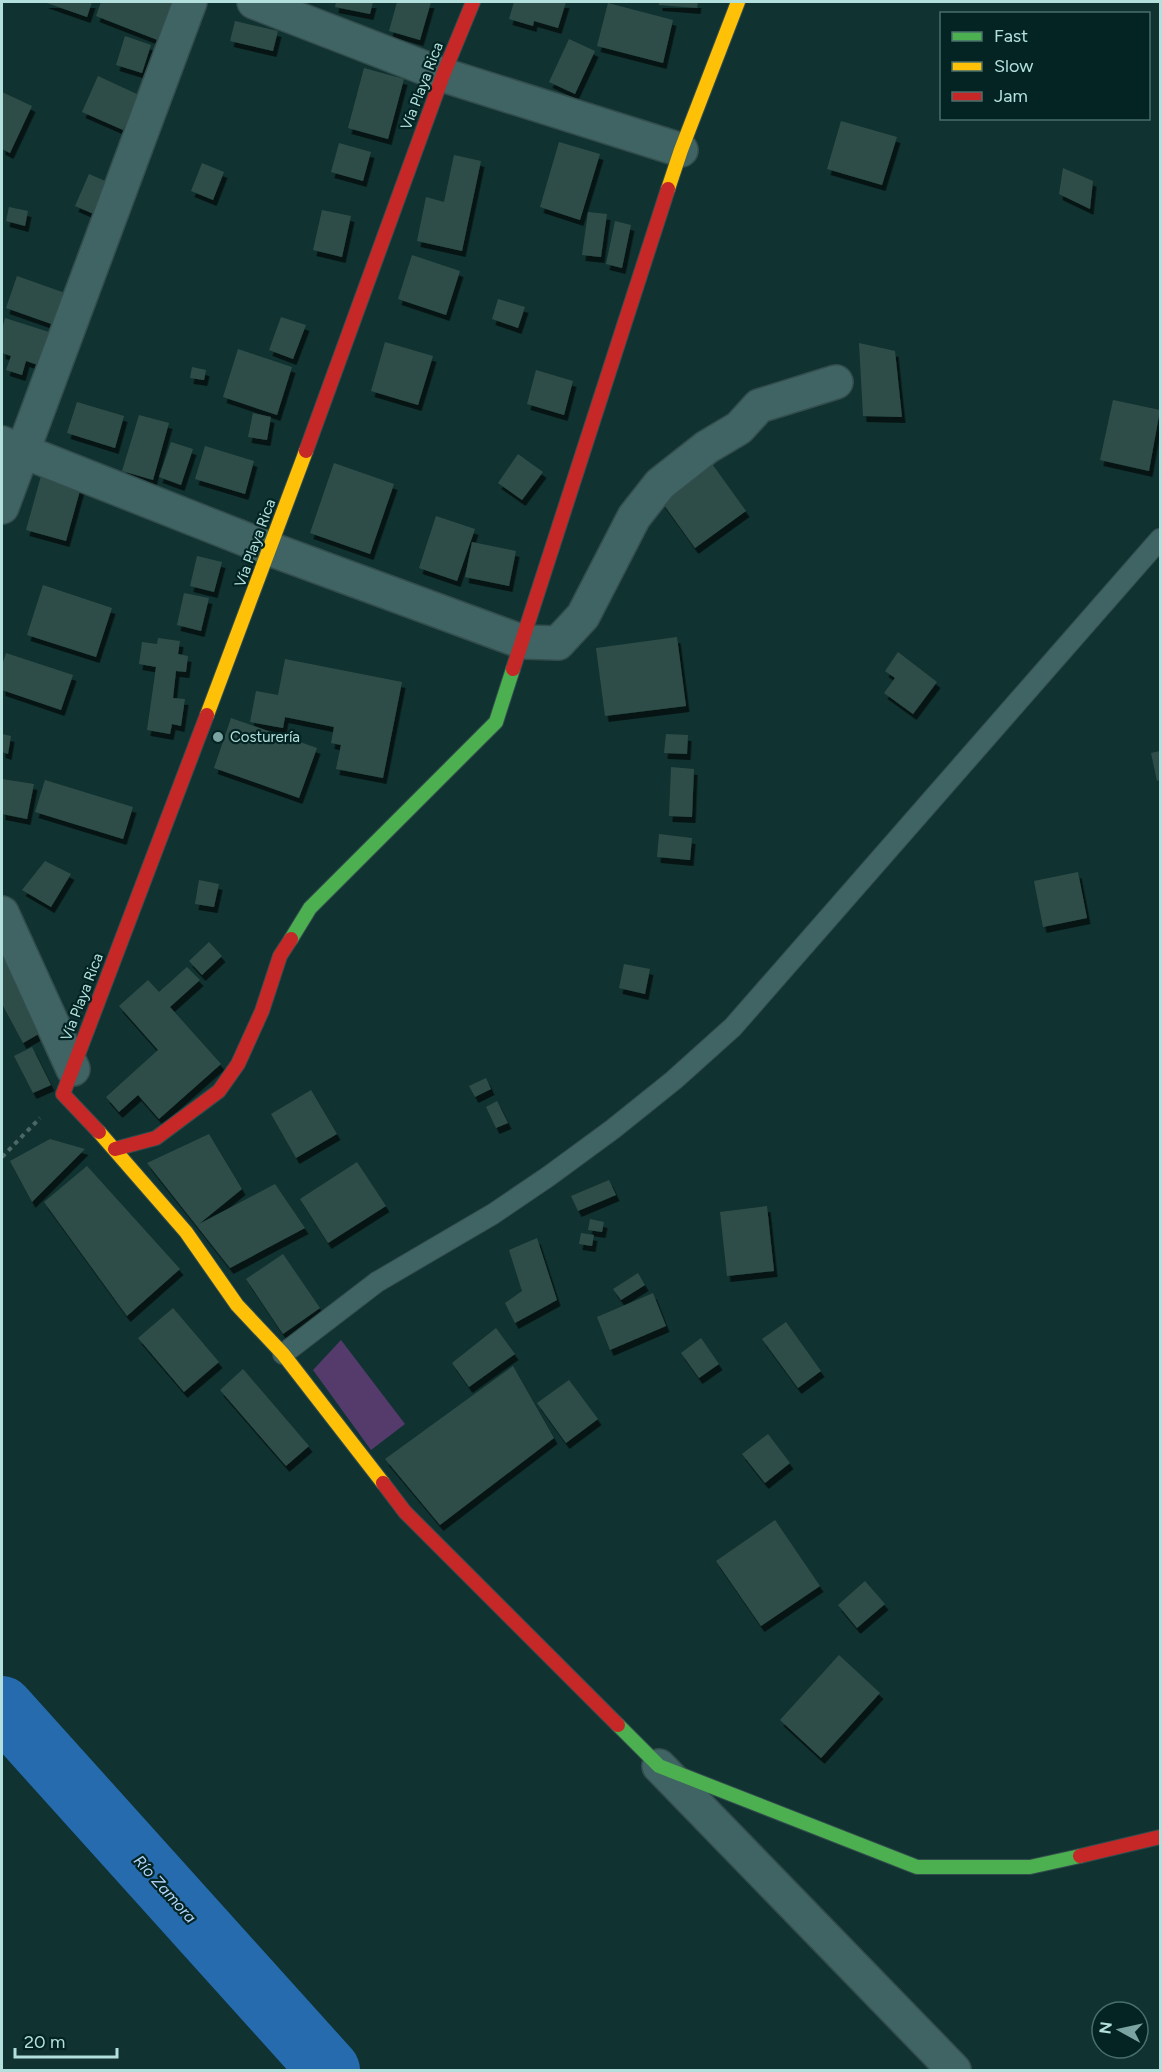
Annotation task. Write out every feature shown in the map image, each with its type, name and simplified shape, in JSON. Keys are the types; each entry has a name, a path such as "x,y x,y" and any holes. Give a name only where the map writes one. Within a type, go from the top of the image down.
{"street":[{"path":"2,507 12,447 189,2"},
{"path":"254,2 443,75 681,150"},
{"name":"Vía Playa Rica","path":"68,1081 270,549 443,75 472,2"},
{"path":"115,1149 156,1138 219,1091 238,1064 248,1042 262,1011 280,956 310,908 496,722 681,150 738,2"},
{"path":"12,447 270,549 523,642 558,643 584,616 634,517 660,484 707,447 739,428 759,406 836,382"},
{"path":"2,913 68,1081 115,1149 186,1232 237,1305 283,1354 405,1512 659,1766 954,2070"},
{"path":"659,1766 917,1867 1030,1867 1161,1837"}],"lane":[{"path":"283,1354 377,1281 493,1214 549,1176 666,1087 733,1027 1161,539"}],"path":[{"path":"2,1157 68,1081"}],"shaded area":[{"path":"341,1340 405,1424 371,1450 313,1370"}],"building":[{"path":"44,2 92,2 87,17"},
{"path":"101,2 175,2 160,41 96,16"},
{"path":"336,2 373,2 370,14 335,7"},
{"path":"397,2 431,2 420,40 389,31"},
{"path":"514,2 566,2 558,28 534,21 533,26 509,19"},
{"path":"659,2 698,2 697,8 659,5"},
{"path":"608,3 673,20 663,63 597,46"},
{"path":"235,21 278,31 273,51 230,41"},
{"path":"125,36 151,45 142,73 116,65"},
{"path":"569,39 595,51 575,94 549,82"},
{"path":"364,68 404,79 388,139 348,128"},
{"path":"98,76 139,95 123,130 82,112"},
{"path":"2,92 32,106 10,153 2,149"},
{"path":"841,121 897,137 882,185 827,169"},
{"path":"559,142 600,154 580,220 540,207"},
{"path":"339,143 371,152 363,181 331,172"},
{"path":"454,155 481,161 462,251 417,241 426,197 444,202"},
{"path":"202,163 224,172 213,200 191,191"},
{"path":"1063,168 1093,181 1090,209 1059,194"},
{"path":"89,174 110,183 96,215 75,206"},
{"path":"9,207 28,211 25,226 6,221"},
{"path":"322,210 351,216 342,257 313,250"},
{"path":"588,212 607,214 601,257 582,255"},
{"path":"615,221 631,225 622,268 606,264"},
{"path":"412,255 460,271 446,315 398,299"},
{"path":"17,276 68,294 57,326 6,308"},
{"path":"498,299 525,307 518,328 492,319"},
{"path":"281,317 306,325 293,359 269,350"},
{"path":"5,318 49,332 38,365 26,361 22,375 6,370 11,356 2,353 2,330"},
{"path":"385,342 433,356 418,405 371,391"},
{"path":"859,343 895,351 902,417 863,416"},
{"path":"238,349 292,367 277,415 223,397"},
{"path":"192,367 206,370 204,380 190,378"},
{"path":"536,370 573,381 564,415 527,404"},
{"path":"1113,400 1160,410 1149,471 1100,460"},
{"path":"77,402 124,416 115,448 67,433"},
{"path":"253,413 271,417 267,440 248,437"},
{"path":"139,415 169,423 153,480 122,471"},
{"path":"171,442 193,449 181,485 159,477"},
{"path":"205,446 254,461 245,494 195,479"},
{"path":"518,454 543,472 522,500 498,483"},
{"path":"710,461 746,511 695,548 659,498"},
{"path":"334,463 394,484 370,554 310,533"},
{"path":"41,476 81,487 66,541 26,530"},
{"path":"436,516 475,529 457,581 419,568"},
{"path":"472,542 516,551 509,586 465,577"},
{"path":"197,556 222,562 214,592 190,586"},
{"path":"43,585 112,608 96,657 27,635"},
{"path":"184,593 209,598 201,631 177,625"},
{"path":"677,637 686,706 605,716 596,648"},
{"path":"158,638 180,641 178,654 188,656 186,672 176,671 173,698 185,699 181,726 172,724 170,734 147,730 156,667 139,664 142,642 157,644"},
{"path":"898,652 937,682 913,714 884,693 895,678 885,671"},
{"path":"6,653 73,675 61,710 2,690 2,665"},
{"path":"285,659 402,682 383,778 336,769 341,745 331,743 334,727 285,717 283,728 250,722 256,691 278,695"},
{"path":"231,718 317,748 299,798 214,768"},
{"path":"2,734 11,736 8,754 2,752"},
{"path":"666,734 688,735 687,754 664,753"},
{"path":"1160,751 1160,780 1157,781 1151,753"},
{"path":"671,767 694,769 692,817 669,816"},
{"path":"2,779 34,784 27,819 2,814"},
{"path":"45,780 133,807 123,839 35,812"},
{"path":"659,834 692,838 690,860 657,857"},
{"path":"45,861 71,874 51,907 22,890"},
{"path":"1078,872 1087,918 1043,927 1034,881"},
{"path":"199,880 219,884 214,907 195,904"},
{"path":"209,942 222,956 202,975 189,961"},
{"path":"9,953 51,1027 23,1043 2,1004 2,957"},
{"path":"624,964 650,969 645,994 619,988"},
{"path":"187,967 200,980 170,1007 221,1064 159,1119 138,1095 119,1112 106,1097 158,1050 119,1006 148,980 159,992"},
{"path":"32,1047 51,1085 33,1093 14,1056"},
{"path":"486,1078 491,1089 475,1097 469,1086"},
{"path":"311,1090 337,1134 296,1158 271,1114"},
{"path":"497,1101 508,1123 496,1128 486,1107"},
{"path":"209,1134 242,1189 199,1224 275,1184 305,1228 230,1268 147,1163"},
{"path":"50,1139 85,1149 32,1202 10,1161"},
{"path":"357,1162 386,1206 328,1243 300,1199"},
{"path":"87,1166 180,1269 127,1316 44,1202"},
{"path":"609,1180 616,1195 578,1211 571,1196"},
{"path":"767,1206 774,1271 727,1276 720,1212"},
{"path":"590,1219 604,1222 602,1232 588,1230"},
{"path":"581,1233 594,1235 592,1246 579,1244"},
{"path":"537,1238 557,1300 515,1323 505,1303 522,1291 509,1250"},
{"path":"283,1254 320,1308 283,1334 246,1279"},
{"path":"638,1273 645,1285 621,1300 613,1289"},
{"path":"653,1293 666,1326 610,1350 597,1317"},
{"path":"173,1308 219,1362 184,1392 138,1338"},
{"path":"786,1322 821,1371 798,1388 762,1339"},
{"path":"496,1328 515,1354 469,1387 452,1363"},
{"path":"701,1338 719,1364 699,1378 681,1353"},
{"path":"513,1366 554,1438 440,1525 385,1459"},
{"path":"243,1369 309,1446 286,1466 220,1390"},
{"path":"569,1380 598,1419 566,1443 537,1403"},
{"path":"768,1434 790,1463 765,1483 742,1454"},
{"path":"775,1520 820,1586 761,1626 716,1561"},
{"path":"865,1581 885,1604 857,1628 838,1605"},
{"path":"839,1655 880,1693 821,1758 780,1720"}],"waterway":[{"name":"Río Zamora","path":"2,1707 329,2070"}],"traffic: fast":[{"path":"291,939 310,908 496,722 513,669"},
{"path":"618,1725 659,1766 917,1867 1030,1867 1080,1856"}],"traffic: slow":[{"path":"668,189 738,2"},
{"path":"207,715 306,451"},
{"path":"99,1132 186,1232 237,1305 283,1354 383,1483"}],"traffic: jam":[{"path":"306,451 443,75 473,2"},
{"path":"513,669 668,189"},
{"path":"99,1132 63,1094 207,715"},
{"path":"115,1149 156,1138 219,1091 238,1064 262,1011 280,956 291,939"},
{"path":"383,1483 405,1512 618,1725"},
{"path":"1080,1856 1160,1837"}],"place":[{"name":"Costurería","path":"218,737"}]}
